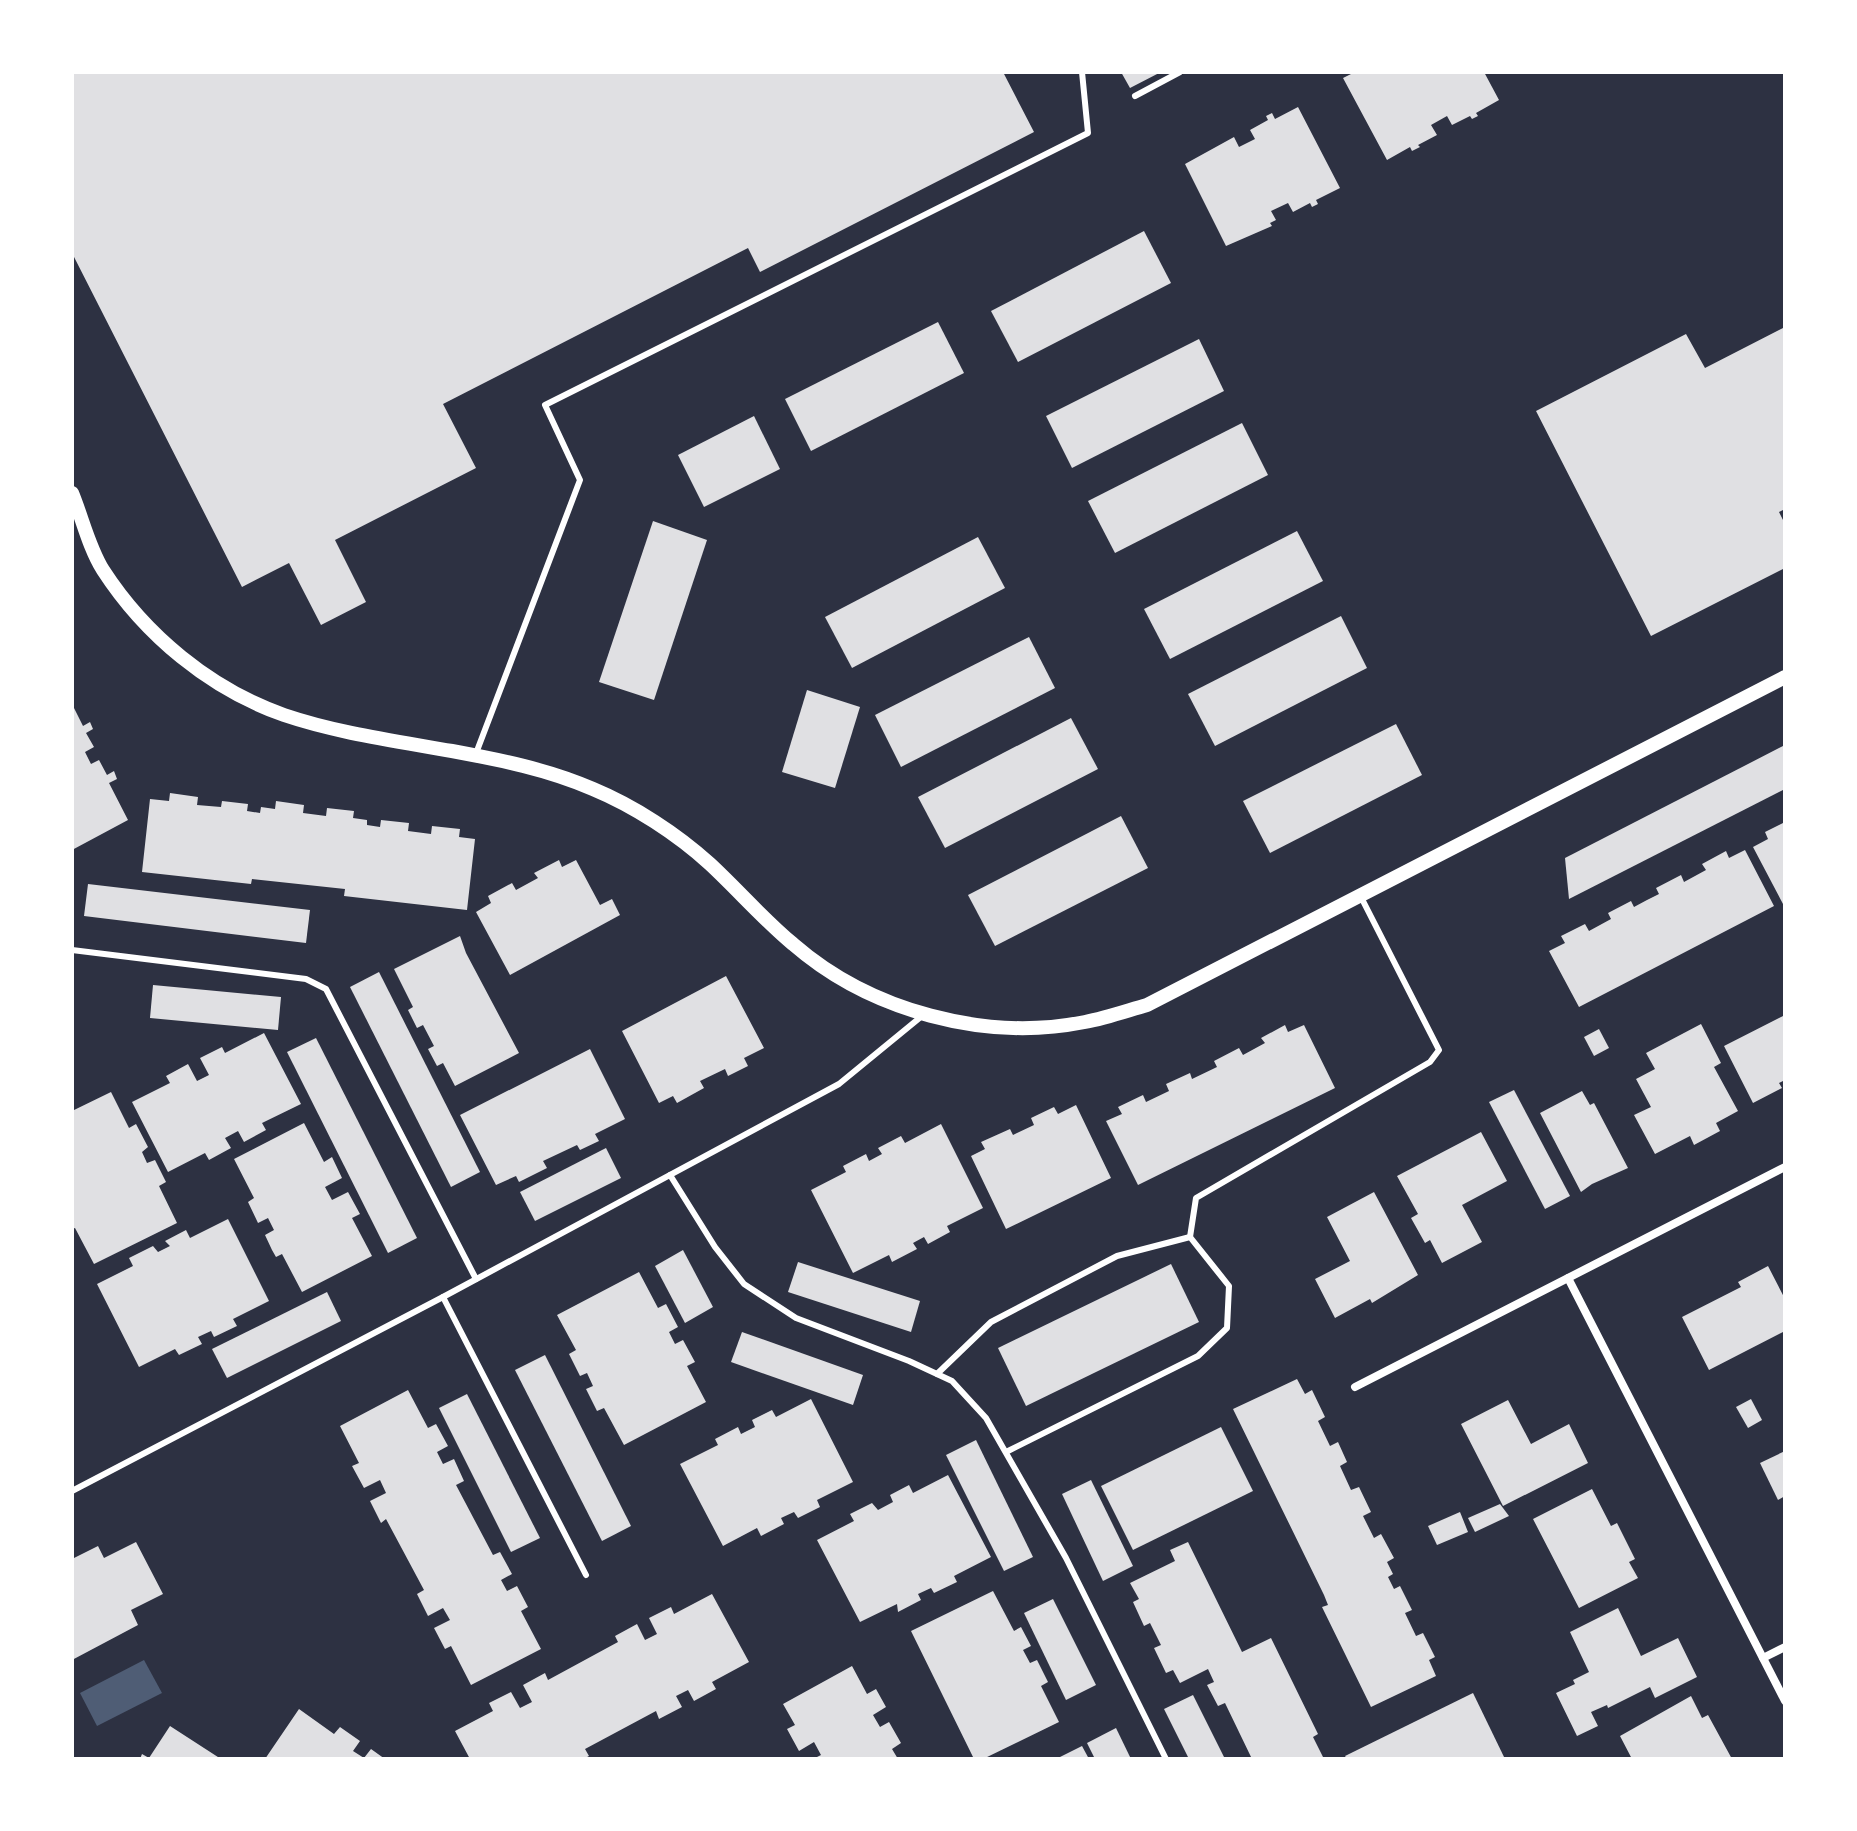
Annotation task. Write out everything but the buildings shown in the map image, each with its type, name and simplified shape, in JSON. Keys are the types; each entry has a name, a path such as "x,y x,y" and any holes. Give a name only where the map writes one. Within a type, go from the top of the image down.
{"street":[{"path":"72,493 101,567 138,616 179,656 227,689 282,714 339,730 524,765 594,789 654,822 708,862 806,954 843,980 900,1007 957,1022 1020,1028 1097,1019 1147,1005 1785,677"},
{"path":"1355,1387 1785,1167"},
{"path":"1568,1278 1785,1701"},
{"path":"1763,1658 1785,1647"}],"lane":[{"path":"475,756 580,480 545,405 1088,133 1082,72"},
{"path":"1135,96 1180,72"},
{"path":"1006,1452 1198,1356 1227,1328 1229,1286 1190,1237 1196,1198 1430,1062 1439,1050 1360,895"},
{"path":"72,950 306,979 326,989 476,1279"},
{"path":"72,1491 443,1297 839,1084 925,1013"},
{"path":"670,1175 715,1247 744,1284 796,1318 952,1381 986,1418 1066,1558 1166,1759"},
{"path":"937,1374 991,1322 1117,1256 1190,1237"},
{"path":"443,1297 586,1575"}],"water":[{"path":"144,1660 162,1693 97,1726 80,1693"}]}
